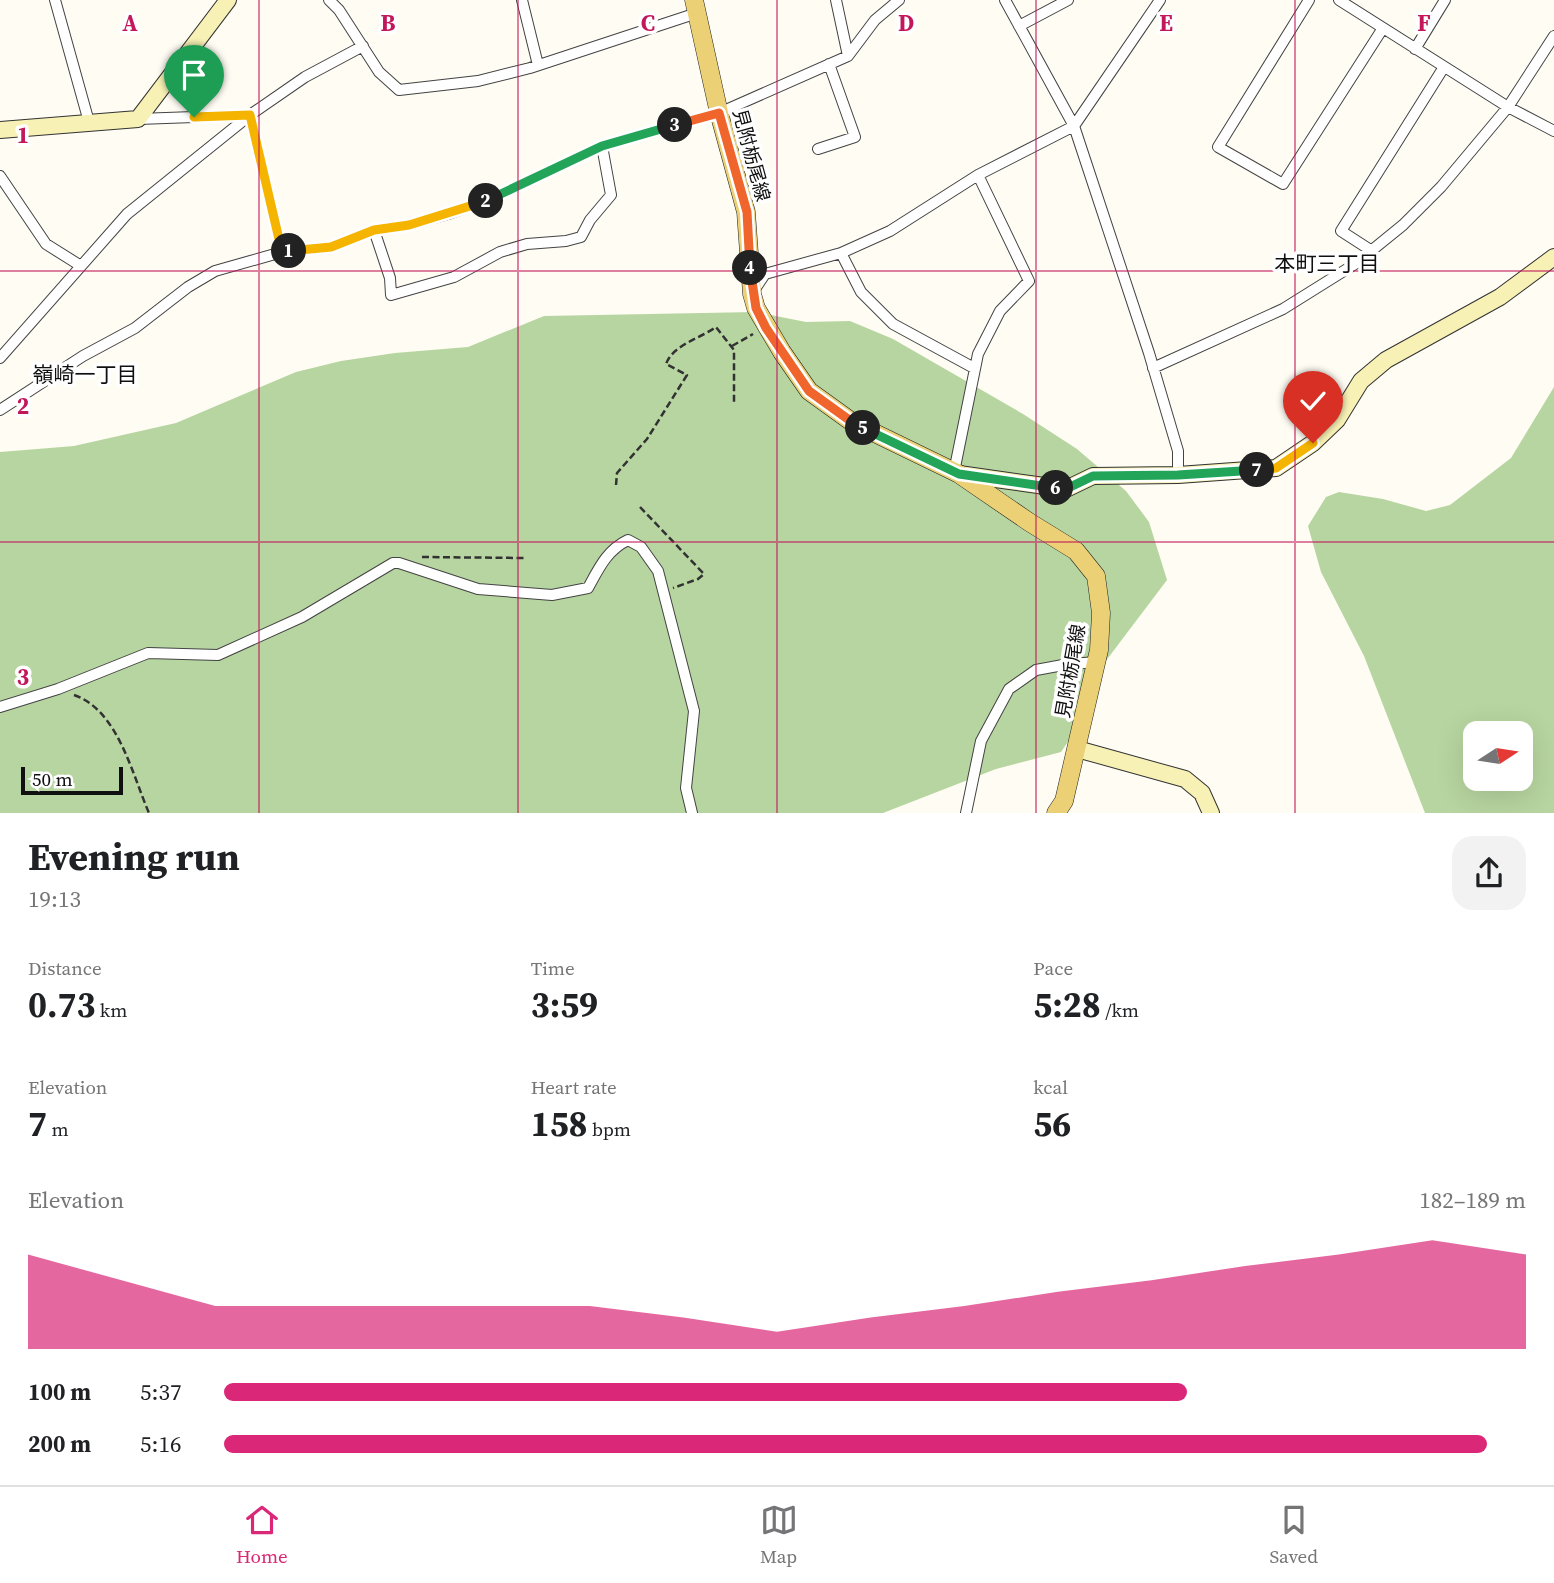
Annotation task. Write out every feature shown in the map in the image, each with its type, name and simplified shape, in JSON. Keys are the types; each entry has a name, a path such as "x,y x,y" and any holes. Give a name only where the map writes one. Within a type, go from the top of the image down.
{"main road":[{"name":"見附栃尾線","path":"695,7 719,113 747,212 752,294 756,308 766,328 809,391 852,422 956,473 1076,551 1096,576 1101,613 1099,650 1064,801 1056,813"}],"street":[{"path":"55,0 89,122"},
{"path":"138,119 228,0"},
{"path":"329,0 339,10 379,72 399,90 478,81 538,65 695,7"},
{"path":"339,10 348,0"},
{"path":"522,0 538,65"},
{"path":"836,0 848,55"},
{"path":"0,410 83,356 135,328 188,287 215,271 282,252 331,247 374,230 422,221 490,199 602,146 719,113 848,55 875,20 899,0"},
{"path":"1005,0 1074,126 1178,451 1178,475"},
{"path":"1019,26 1068,0"},
{"path":"752,294 765,274 841,253 891,231 978,175 1074,126 1160,0"},
{"path":"1309,0 1218,147 1283,184 1383,28"},
{"path":"1339,0 1508,107 1554,131"},
{"path":"1415,48 1445,0"},
{"path":"1153,368 1283,309 1372,251 1441,187 1508,107 1554,36"},
{"path":"0,358 127,214 250,115 305,77 363,46"},
{"path":"818,149 855,137 829,64"},
{"path":"1372,251 1341,231 1444,66"},
{"path":"0,130 138,119 250,115"},
{"path":"250,115 282,252"},
{"path":"374,230 390,278 391,295 454,277 500,252 518,246 581,237 590,219 611,195 602,146"},
{"path":"978,175 1029,281 1000,311 978,354 956,473 1066,489 1093,476 1178,475 1276,468 1313,443 1337,420 1361,381 1386,360 1500,297 1554,257"},
{"path":"0,176 46,244 81,266"},
{"path":"841,253 861,292 893,324 974,368"},
{"path":"0,707 58,689 148,653 218,655 302,617 393,563 478,589 552,595 588,588 615,546 628,540 647,553 658,571 694,711 686,788 692,813"},
{"path":"966,813 981,741 1009,689 1036,670 1095,662"},
{"path":"1077,749 1185,779 1202,793 1211,813"}],"path":[{"path":"616,485 617,473 647,439 687,375 666,365 669,355 716,327 734,350 734,404"},
{"path":"732,346 766,328"},
{"path":"640,507 650,521 704,574 698,579 664,591"},
{"path":"407,566 415,556 524,558"},
{"path":"58,689 85,699 103,715 131,762 149,813"}],"green space":[{"path":"755,312 806,322 850,321 893,339 1023,414 1077,449 1126,491 1149,522 1167,580 1105,662 1082,721 1061,752 996,769 883,813 0,813 0,452 74,446 176,423 296,372 341,361 395,353 468,347 544,316"},
{"path":"1554,387 1554,813 1425,813 1364,656 1321,572 1308,526 1326,497 1339,492 1383,499 1426,511 1450,505 1511,458"}],"district":[{"name":"本町三丁目","path":"1327,264"},
{"name":"嶺崎一丁目","path":"85,375"}],"route":[{"path":"194,117 250,115 282,252 331,247 374,230 409,225 448,214 490,199 602,146 719,113 747,212 752,294 756,308 766,328 809,391 852,422 959,474 1066,489 1093,476 1178,475 1276,468 1313,443"}]}
